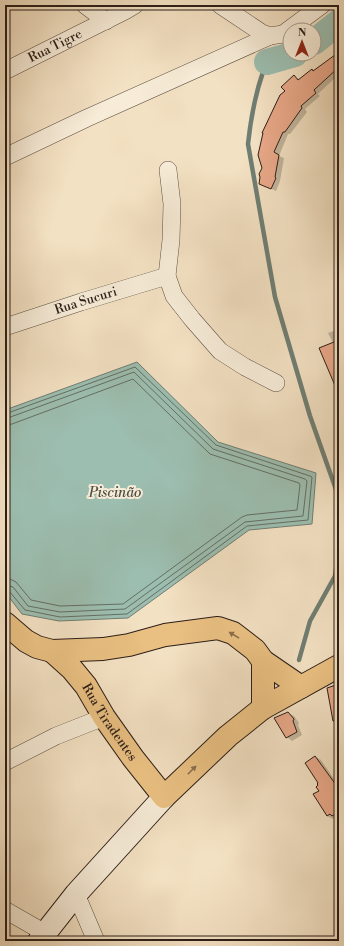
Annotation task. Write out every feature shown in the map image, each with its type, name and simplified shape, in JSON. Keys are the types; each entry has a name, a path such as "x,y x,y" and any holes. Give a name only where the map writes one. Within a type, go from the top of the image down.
{"main road":[{"path":"5,623 26,641 37,647 52,651 103,650 129,645 165,635 218,628 233,633 255,650 263,661 301,687"},
{"path":"81,680 89,664 95,656 103,650"},
{"name":"Rua Tiradentes","path":"52,651 72,669 81,680 104,717 133,758 164,797"},
{"path":"263,661 263,708"},
{"path":"42,937 76,894 164,797 228,736 263,708 339,666"}],"street":[{"path":"85,5 106,21"},
{"name":"Rua Tigre","path":"5,71 135,5"},
{"path":"220,5 262,33 270,36"},
{"path":"5,158 87,118 270,36 283,34 322,5"},
{"path":"168,170 172,204 167,276 174,296 220,351 276,384"},
{"name":"Rua Sucuri","path":"5,327 167,276"},
{"path":"5,762 56,736 104,717"},
{"path":"76,894 96,941"},
{"path":"5,910 42,937"}],"water":[{"name":"Piscinão","path":"137,362 218,442 316,473 312,524 249,530 128,618 59,621 22,614 5,592 5,410"}],"building":[{"path":"339,52 339,67 314,90 316,93 301,106 302,108 285,132 283,132 274,152 279,155 276,178 271,189 259,184 259,174 262,168 258,155 262,133 280,95 285,91 281,87 294,75 298,80"},
{"path":"339,340 339,395 319,348"},
{"path":"339,684 339,721 333,721 327,688"},
{"path":"288,712 294,719 293,721 297,732 286,738 274,718"},
{"path":"315,756 339,789 339,812 332,816 330,814 327,816 313,794 319,791 316,787 318,783 305,763"}],"waterway":[{"path":"322,36 339,22"},
{"path":"267,62 282,58"},
{"path":"267,62 254,102 248,144 275,297 310,416 339,498"},
{"path":"299,660 310,621 335,576 339,550"}]}
